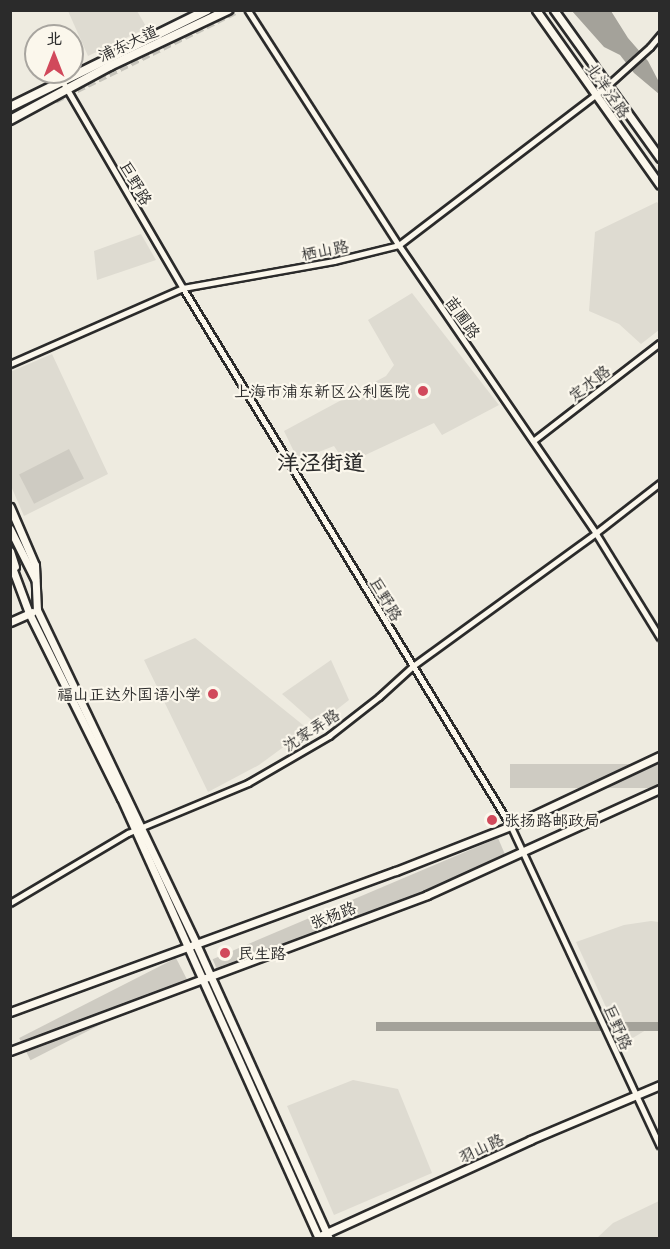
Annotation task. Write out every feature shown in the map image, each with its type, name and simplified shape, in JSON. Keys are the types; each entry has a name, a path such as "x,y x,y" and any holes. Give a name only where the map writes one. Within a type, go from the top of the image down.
{"main road":[{"name":"浦东大道","path":"84,70 207,10"},
{"name":"浦东大道","path":"10,120 67,89 228,10"},
{"name":"北洋泾路","path":"536,10 660,184"},
{"name":"北洋泾路","path":"554,10 660,159"},
{"name":"浦东大道","path":"10,107 55,84"},
{"path":"10,507 30,548 38,584 33,612"},
{"path":"10,529 38,584"},
{"path":"10,551 18,577"},
{"path":"10,562 196,944 327,1236"},
{"path":"10,622 33,612"},
{"name":"张杨路","path":"10,1012 396,871 511,826 660,756"},
{"name":"张杨路","path":"10,1051 427,895 524,853 660,789"},
{"path":"139,829 201,980 317,1238"},
{"name":"羽山路","path":"317,1238 327,1236 530,1140 660,1085"}],"street":[{"name":"苗圃路","path":"248,10 399,244 596,533 660,638"},
{"name":"栖山路","path":"10,364 183,288 334,261 399,244 607,86 660,35"},
{"name":"巨野路","path":"65,84 183,288 511,826 660,1145"},
{"name":"定水路","path":"533,441 660,343"},
{"name":"沈家弄路","path":"10,903 139,829 248,783 329,736 379,697 413,666 596,533 660,483"}],"shaded area":[{"path":"68,11 137,11 147,28 88,56 84,47 84,24 74,24"},
{"path":"572,11 611,11 628,38 648,61 659,82 659,94 634,73 620,55 604,47"},
{"path":"657,202 660,206 659,330 641,344 619,324 589,311 595,232"},
{"path":"141,234 156,260 97,280 94,251"},
{"name":"上海市浦东新区公利医院","path":"412,293 499,405 442,435 434,423 346,464 334,446 298,460 284,431 386,376 394,365 368,320"},
{"path":"52,354 108,474 24,516 11,486 10,372"},
{"path":"69,449 84,478 34,504 19,474"},
{"name":"福山正达外国语小学","path":"195,638 308,729 259,765 208,792 144,660"},
{"path":"331,660 349,700 317,725 282,694"},
{"path":"510,764 659,764 659,788 510,788"},
{"path":"498,838 506,857 221,978 213,959"},
{"path":"659,922 659,1022 623,1044 576,942 624,925"},
{"path":"176,958 187,980 31,1060 19,1038"},
{"path":"376,1022 659,1022 659,1031 376,1031"},
{"path":"353,1080 398,1089 432,1173 334,1215 287,1106"},
{"path":"659,1201 659,1238 597,1238 613,1223"}],"tunnel":[{"path":"55,100 237,10"}],"place":[{"name":"上海市浦东新区公利医院","path":"423,391"},
{"name":"福山正达外国语小学","path":"213,694"},
{"name":"张扬路邮政局","path":"492,820"},
{"name":"民生路","path":"225,953"}],"district":[{"name":"洋泾街道","path":"321,462"}]}
